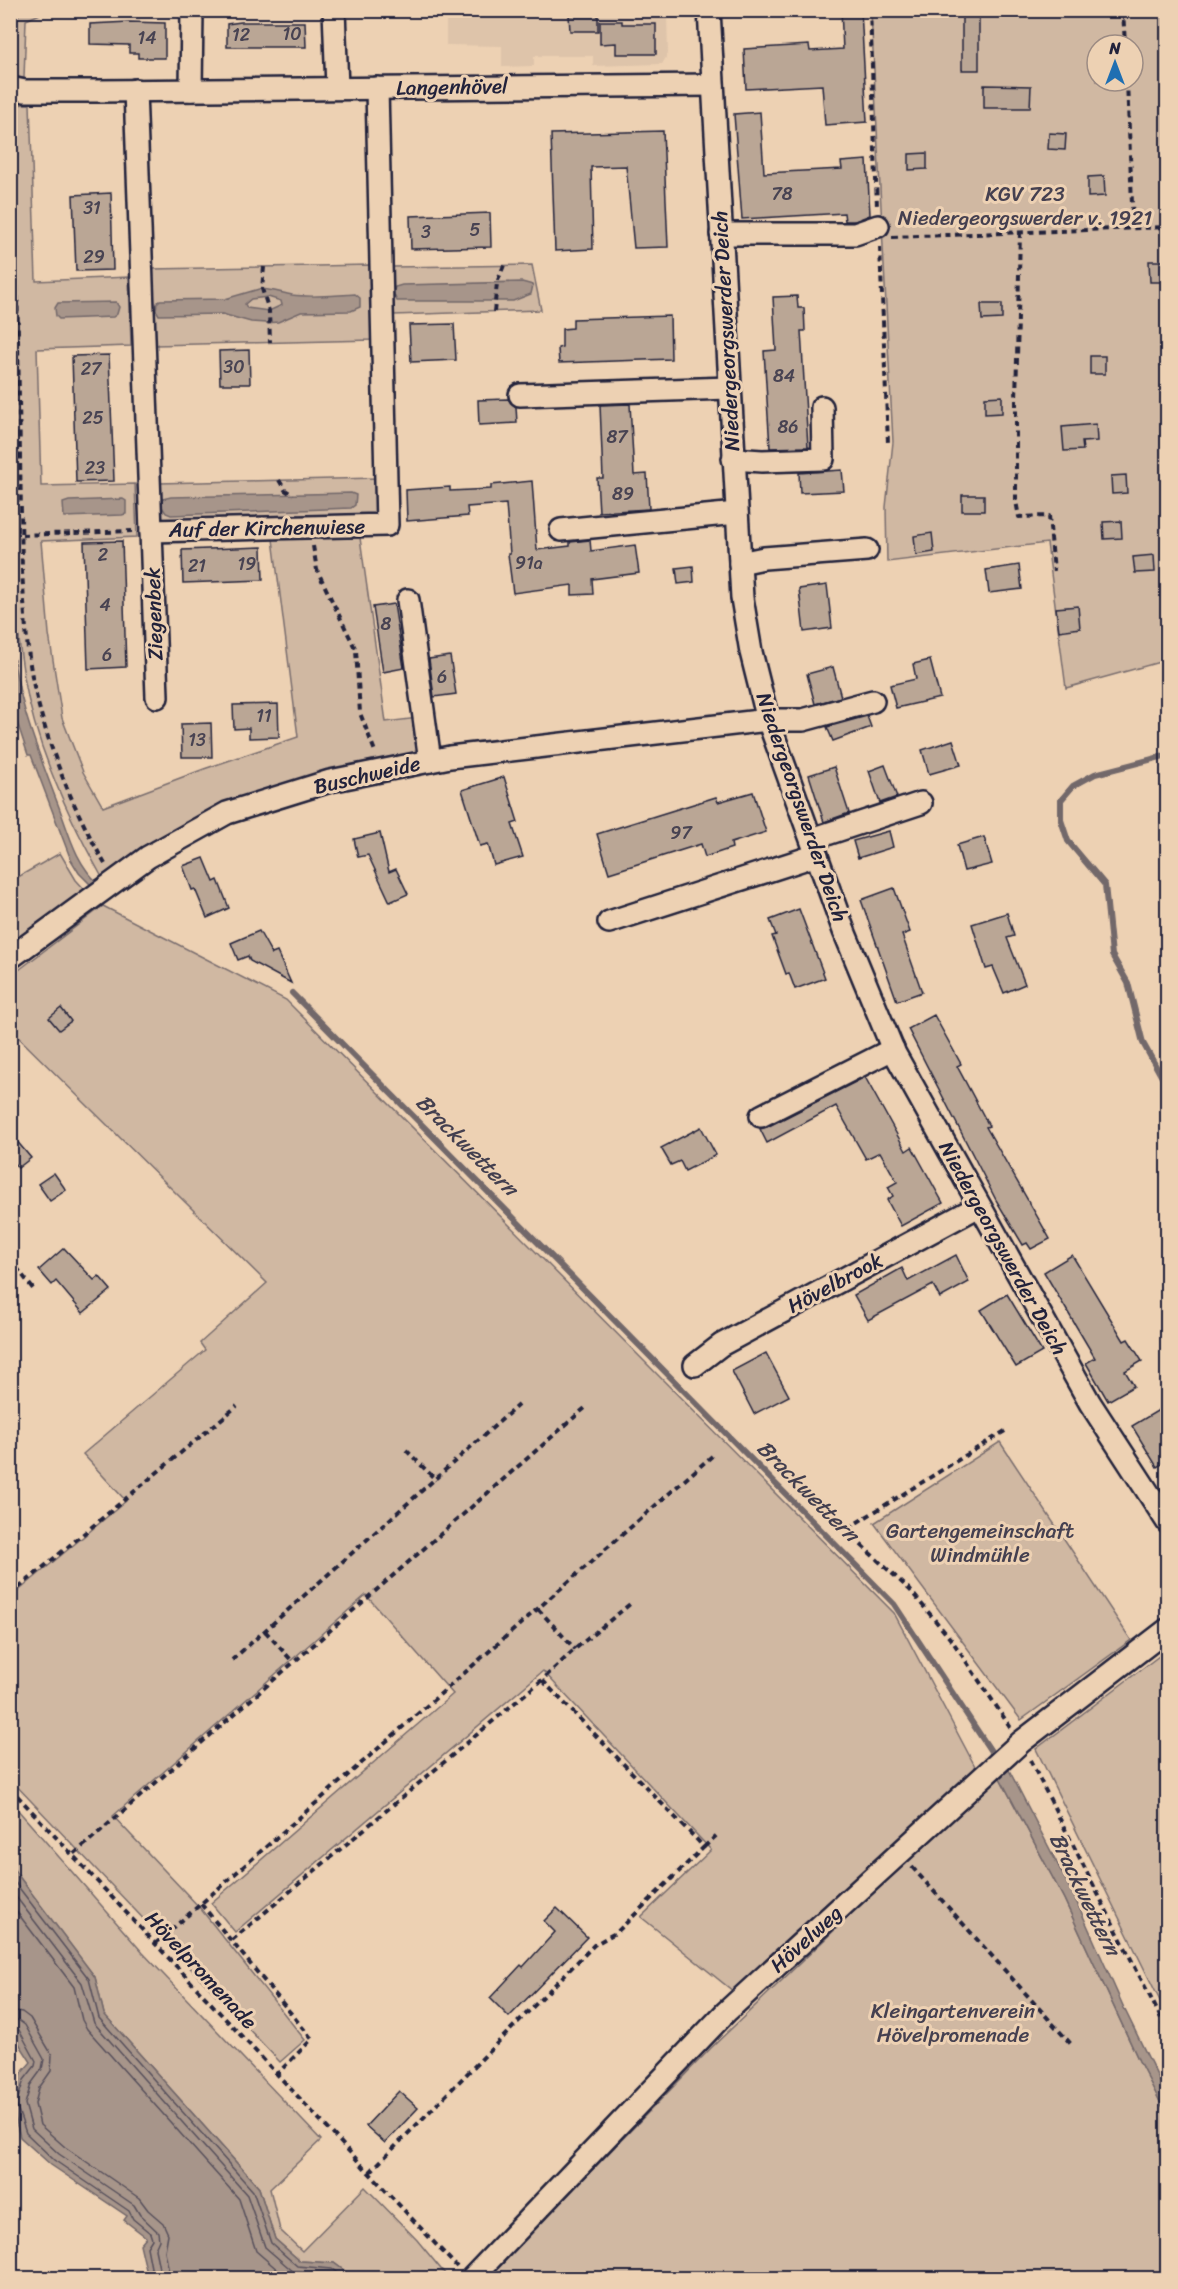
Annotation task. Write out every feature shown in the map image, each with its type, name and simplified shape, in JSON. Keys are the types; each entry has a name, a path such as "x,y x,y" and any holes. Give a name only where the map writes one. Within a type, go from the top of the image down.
{"street":[{"path":"191,90 192,10"},
{"path":"334,10 337,88"},
{"name":"Niedergeorgswerder Deich","path":"709,10 742,598 751,652 768,720 868,992 892,1048 1090,1403 1167,1523"},
{"name":"Langenhövel","path":"12,83 135,90 713,85"},
{"name":"Auf der Kirchenwiese","path":"135,90 151,531 387,525 377,88"},
{"path":"721,234 879,232"},
{"path":"520,395 729,388"},
{"path":"733,459 823,459 822,407"},
{"path":"561,530 736,513"},
{"name":"Ziegenbek","path":"151,531 157,697"},
{"path":"740,563 765,558 867,550"},
{"path":"408,600 430,761"},
{"name":"Buschweide","path":"10,958 147,857 227,813 330,782 430,761 768,720 803,720 873,701"},
{"path":"609,922 814,847 921,803"},
{"path":"761,1116 892,1048"},
{"name":"Hövelbrook","path":"695,1365 720,1345 979,1206"},
{"name":"Hövelweg","path":"466,2274 726,2012 977,1781 1005,1756 1167,1629"}],"path":[{"path":"17,10 12,83 22,572 27,644 36,695 55,754 84,828 114,880"},
{"path":"870,10 888,443"},
{"path":"1123,10 1124,33"},
{"path":"1127,93 1133,228"},
{"path":"879,232 1020,232 1167,226"},
{"path":"1020,232 1016,501 1019,518 1049,516 1054,571"},
{"path":"494,312 497,283 504,265"},
{"path":"264,267 262,289 269,311 270,342"},
{"path":"279,480 285,490 293,495"},
{"path":"312,528 316,570 356,650 360,713 383,771"},
{"path":"22,535 151,531"},
{"path":"10,1259 34,1290"},
{"path":"232,1660 518,1405"},
{"path":"10,1595 237,1406"},
{"path":"74,1854 585,1408"},
{"path":"845,1530 1005,1431"},
{"path":"406,1450 436,1480"},
{"path":"155,1944 712,1456"},
{"path":"232,1940 630,1604"},
{"path":"538,1609 575,1649"},
{"path":"265,1631 294,1662"},
{"path":"542,1680 704,1847"},
{"name":"Hövelpromenade","path":"10,1788 466,2274"},
{"path":"370,2172 594,1945 617,1932 717,1835"},
{"path":"899,1853 1071,2044"},
{"path":"201,1904 312,2039 278,2073"}],"shaded area":[{"path":"667,12 668,54 662,64 593,66 593,56 534,56 534,66 502,67 502,46 446,45 446,19"}],"green space":[{"path":"10,11 40,11 40,14 26,20 24,78 11,76"},
{"name":"KGV 723 Niedergeorgswerder v. 1921","path":"871,11 1167,11 1167,660 1066,688 1047,543 887,562 886,507 893,442"},
{"path":"30,104 36,281 129,277 131,346 37,349 41,486 135,484 137,537 41,541 49,634 62,718 83,772 103,807 298,737 273,539 360,538 386,722 418,718 420,755 354,767 103,879 66,807 36,730 24,677 17,622 10,324 10,105"},
{"path":"370,265 373,340 155,345 152,269"},
{"path":"532,265 541,310 394,315 391,267"},
{"path":"377,478 377,516 161,522 159,483"},
{"path":"60,853 76,880 87,892 11,950 11,881"},
{"path":"103,906 286,1000 894,1613 977,1770 733,1991 641,1917 711,1850 543,1671 235,1932 211,1903 453,1694 366,1595 113,1816 200,1908 305,2040 280,2062 11,1780 10,1598 126,1501 83,1454 205,1350 200,1343 267,1283 11,1030 11,976"},
{"name":"Gartengemeinschaft Windmühle","path":"1000,1442 1131,1640 1021,1720 874,1523"},
{"path":"1167,1650 1167,2015 1036,1749"},
{"name":"Kleingartenverein Hövelpromenade","path":"998,1774 1064,1899 1139,2061 1167,2115 1167,2278 487,2278 711,2048"},
{"path":"10,1801 143,1953 321,2140 270,2189 280,2230 302,2251 365,2187 417,2240 445,2274 441,2278 354,2278 334,2263 300,2261 275,2239 259,2188 104,2014 95,1977 11,1866"}],"water":[{"path":"522,282 533,285 531,294 513,301 397,301 393,293 395,287 402,285"},
{"path":"259,289 300,296 355,294 360,298 360,307 351,311 301,312 278,322 266,323 251,322 222,314 159,315 156,310 160,300 225,299","holes":["268,297 281,301 282,305 269,311 247,308 245,304 251,299"]},
{"path":"116,302 119,307 117,314 113,317 59,319 56,316 55,308 58,303"},
{"path":"351,493 356,495 355,505 351,508 171,515 166,513 162,507 162,499 171,497"},
{"path":"123,499 126,501 126,514 64,517 63,503 69,501"},
{"path":"10,625 16,673 27,718 74,848 84,867 99,884 93,887 79,873 71,860 31,755 28,755 10,701"},
{"path":"1008,1768 1075,1898 1124,2008 1167,2096 1167,2115 1139,2061 1064,1899 998,1774"},
{"path":"11,1866 95,1977 104,2014 259,2188 275,2239 300,2261 334,2263 354,2278 148,2278 140,2244 146,2237 124,2220 127,2216 51,2165 20,2137 12,2105 18,2077 31,2062 11,2031"}],"building":[{"path":"841,10 861,10 867,122 825,125 822,85 746,89 744,49 809,45 810,51 843,49"},
{"path":"979,13 979,70 962,70 962,14"},
{"path":"569,15 598,15 598,31 570,31"},
{"path":"600,21 622,21 622,24 656,24 656,54 616,54 616,43 600,44"},
{"path":"305,22 306,47 227,47 227,24"},
{"path":"165,23 165,58 138,58 138,53 129,53 129,45 90,44 90,24"},
{"path":"984,85 1031,86 1030,108 984,108"},
{"path":"760,112 764,173 842,169 841,162 867,160 870,215 855,221 845,221 844,213 742,219 734,114"},
{"path":"663,131 668,247 634,248 626,166 591,167 593,249 555,251 551,134"},
{"path":"1049,133 1066,134 1065,150 1048,149"},
{"path":"927,153 927,169 909,170 909,154"},
{"path":"1104,176 1105,196 1088,197 1088,177"},
{"path":"111,193 113,270 76,271 73,195"},
{"path":"490,213 491,247 411,249 410,216"},
{"path":"1149,261 1165,261 1166,282 1150,282"},
{"path":"797,296 798,308 804,308 805,331 801,331 808,447 770,448 764,351 776,350 773,297"},
{"path":"981,304 1002,304 1002,319 982,320"},
{"path":"670,316 671,359 559,363 558,348 562,347 562,329 573,328 573,319"},
{"path":"454,324 456,360 411,362 409,325"},
{"path":"249,350 250,384 220,384 219,351"},
{"path":"109,355 114,481 76,482 72,356"},
{"path":"1090,356 1105,356 1105,374 1090,374"},
{"path":"1002,396 1002,413 985,414 985,397"},
{"path":"508,399 516,407 517,423 479,425 478,400"},
{"path":"630,404 634,475 647,474 649,509 599,512 597,478 603,478 600,405"},
{"path":"1096,424 1097,441 1082,442 1083,450 1064,451 1062,427"},
{"path":"842,470 844,491 800,493 799,473"},
{"path":"1126,475 1127,493 1112,494 1111,476"},
{"path":"532,481 537,550 570,546 570,542 590,540 591,551 635,545 639,573 592,579 593,594 572,595 572,585 513,593 508,554 510,554 506,504 467,507 468,516 407,521 406,490 450,487 450,491 491,489 491,485"},
{"path":"962,495 984,495 984,511 962,511"},
{"path":"1121,521 1122,538 1104,539 1103,522"},
{"path":"932,533 934,552 916,555 914,536"},
{"path":"122,541 126,667 88,669 84,542"},
{"path":"262,547 263,580 183,583 182,550"},
{"path":"1154,555 1155,572 1135,573 1133,557"},
{"path":"1019,565 1022,589 989,593 986,570"},
{"path":"693,566 694,582 678,584 676,568"},
{"path":"827,585 832,628 804,632 799,589"},
{"path":"394,604 404,668 383,672 373,607"},
{"path":"1078,606 1080,628 1059,631 1056,608"},
{"path":"450,656 456,694 434,697 429,659"},
{"path":"930,660 940,698 896,708 890,685 916,679 913,664"},
{"path":"833,667 841,697 815,704 807,674"},
{"path":"278,704 279,737 249,738 249,728 234,729 233,705"},
{"path":"867,716 871,727 833,741 827,727"},
{"path":"211,723 212,757 182,757 181,724"},
{"path":"953,740 961,765 929,774 922,750"},
{"path":"885,765 897,797 880,803 869,771"},
{"path":"834,767 849,813 824,822 809,775"},
{"path":"504,777 518,822 512,824 523,857 494,865 488,844 480,846 462,790"},
{"path":"753,792 766,832 731,843 732,848 705,857 701,844 609,873 597,834 716,797 718,802"},
{"path":"889,831 893,847 858,858 853,841"},
{"path":"380,833 389,872 396,869 408,894 390,902 368,855 358,857 354,839"},
{"path":"984,837 992,864 964,871 957,845"},
{"path":"204,858 214,882 218,880 229,908 207,918 195,889 192,890 183,866"},
{"path":"894,888 910,932 902,935 922,992 897,1001 861,900"},
{"path":"799,909 825,978 795,989 789,973 786,974 772,936 776,935 770,920"},
{"path":"1007,913 1014,936 1007,938 1025,984 1004,993 993,967 986,969 972,924"},
{"path":"259,931 272,954 277,952 291,983 250,961 248,956 238,960 231,943"},
{"path":"61,1008 71,1021 59,1030 49,1018"},
{"path":"934,1015 961,1064 957,1066 989,1126 986,1127 1050,1239 1031,1249 1027,1243 1023,1245 996,1200 908,1029"},
{"path":"865,1077 906,1151 912,1147 943,1203 901,1226 887,1200 893,1196 888,1187 897,1182 880,1152 866,1159 836,1106 767,1143 760,1129"},
{"path":"701,1127 716,1155 685,1171 680,1161 671,1165 661,1148"},
{"path":"10,1133 31,1158 18,1168 10,1158"},
{"path":"54,1173 66,1190 50,1201 38,1184"},
{"path":"64,1248 94,1280 99,1276 111,1290 83,1313 56,1281 52,1285 39,1270"},
{"path":"956,1255 969,1282 940,1298 933,1285 868,1320 854,1295 902,1268 908,1281"},
{"path":"1072,1255 1124,1341 1128,1339 1142,1361 1125,1371 1134,1386 1108,1401 1086,1363 1095,1358 1044,1272"},
{"path":"1007,1294 1042,1352 1016,1367 981,1310"},
{"path":"766,1353 789,1396 754,1414 732,1371"},
{"path":"1162,1408 1167,1417 1167,1461 1157,1467 1132,1426"},
{"path":"557,1908 587,1937 509,2017 490,1998 555,1932 544,1921"},
{"path":"399,2091 418,2108 385,2143 366,2126"}],"waterway":[{"path":"1168,755 1095,774 1073,786 1061,800 1061,820 1068,841 1105,885 1112,955 1128,983 1143,1043 1168,1088"},
{"name":"Brackwettern","path":"292,993 894,1604 996,1759"}]}
